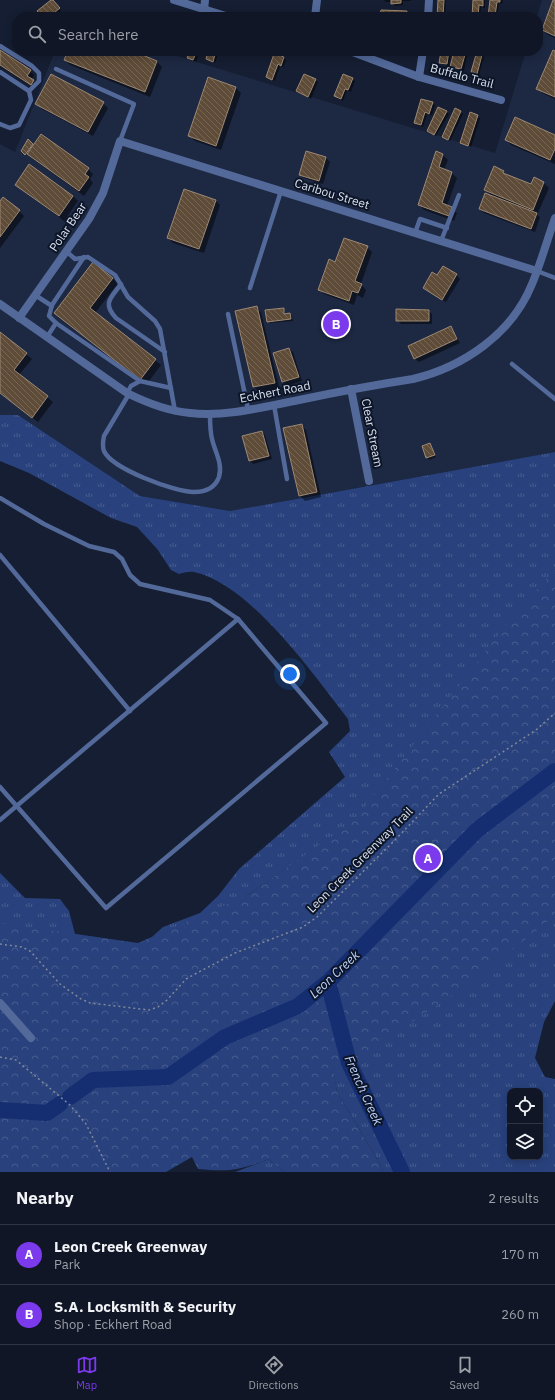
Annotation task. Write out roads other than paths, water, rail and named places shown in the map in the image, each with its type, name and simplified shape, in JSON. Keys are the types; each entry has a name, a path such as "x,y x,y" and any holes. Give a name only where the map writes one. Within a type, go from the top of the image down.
{"street":[{"path":"174,0 211,12"},
{"path":"204,10 205,0"},
{"path":"315,12 316,0"},
{"path":"428,12 429,0"},
{"name":"Buffalo Trail","path":"363,56 419,77 501,100"},
{"path":"419,77 422,56"},
{"name":"Caribou Street","path":"120,141 537,271"},
{"name":"Polar Bear","path":"19,318 89,219 103,193 120,141"},
{"name":"Eckhert Road","path":"0,304 128,393 157,406 175,411 210,414 274,405 429,375 445,369 474,353 502,329 513,316 532,285 555,218"},
{"name":"Clear Stream","path":"351,389 369,481"},
{"path":"0,1003 31,1038"}],"lane":[{"path":"0,46 12,54"},
{"path":"16,56 32,66 39,73 39,81 29,92"},
{"path":"56,69 134,104 120,141"},
{"path":"0,72 29,92 31,100 19,125 10,128 0,124"},
{"path":"250,288 281,191"},
{"path":"441,241 459,195"},
{"path":"415,233 420,219 447,228"},
{"path":"66,251 75,259 88,257 115,275 128,297 154,321 160,329 175,411"},
{"path":"84,257 52,306 50,316 56,323 140,381 171,388"},
{"path":"537,271 555,278"},
{"path":"121,284 109,301 108,306 110,312 116,318 165,352"},
{"path":"35,295 52,306"},
{"path":"228,314 248,409"},
{"path":"47,337 56,323"},
{"path":"512,364 555,399"},
{"path":"140,381 131,386 104,436 102,444 104,452 130,472 178,489 194,492 205,491 214,486 219,478 220,467 212,437 210,414"},
{"path":"274,405 287,479"},
{"path":"0,498 44,524 89,546 114,552 122,559 130,575 140,584 210,600 238,620 326,723 106,908 0,787"},
{"path":"0,555 130,711"},
{"path":"0,820 238,620"}],"waterway":[{"name":"Leon Creek","path":"70,1097 93,1080 168,1077 225,1037 298,1006 328,982 477,830 555,771"},
{"name":"French Creek","path":"328,982 349,1063 402,1172"},
{"name":"Leon Creek","path":"0,1110 47,1113 60,1104"}],"place":[{"name":"S.A. Locksmith & Security","path":"336,324"},
{"name":"Leon Creek Greenway","path":"428,858"}]}
